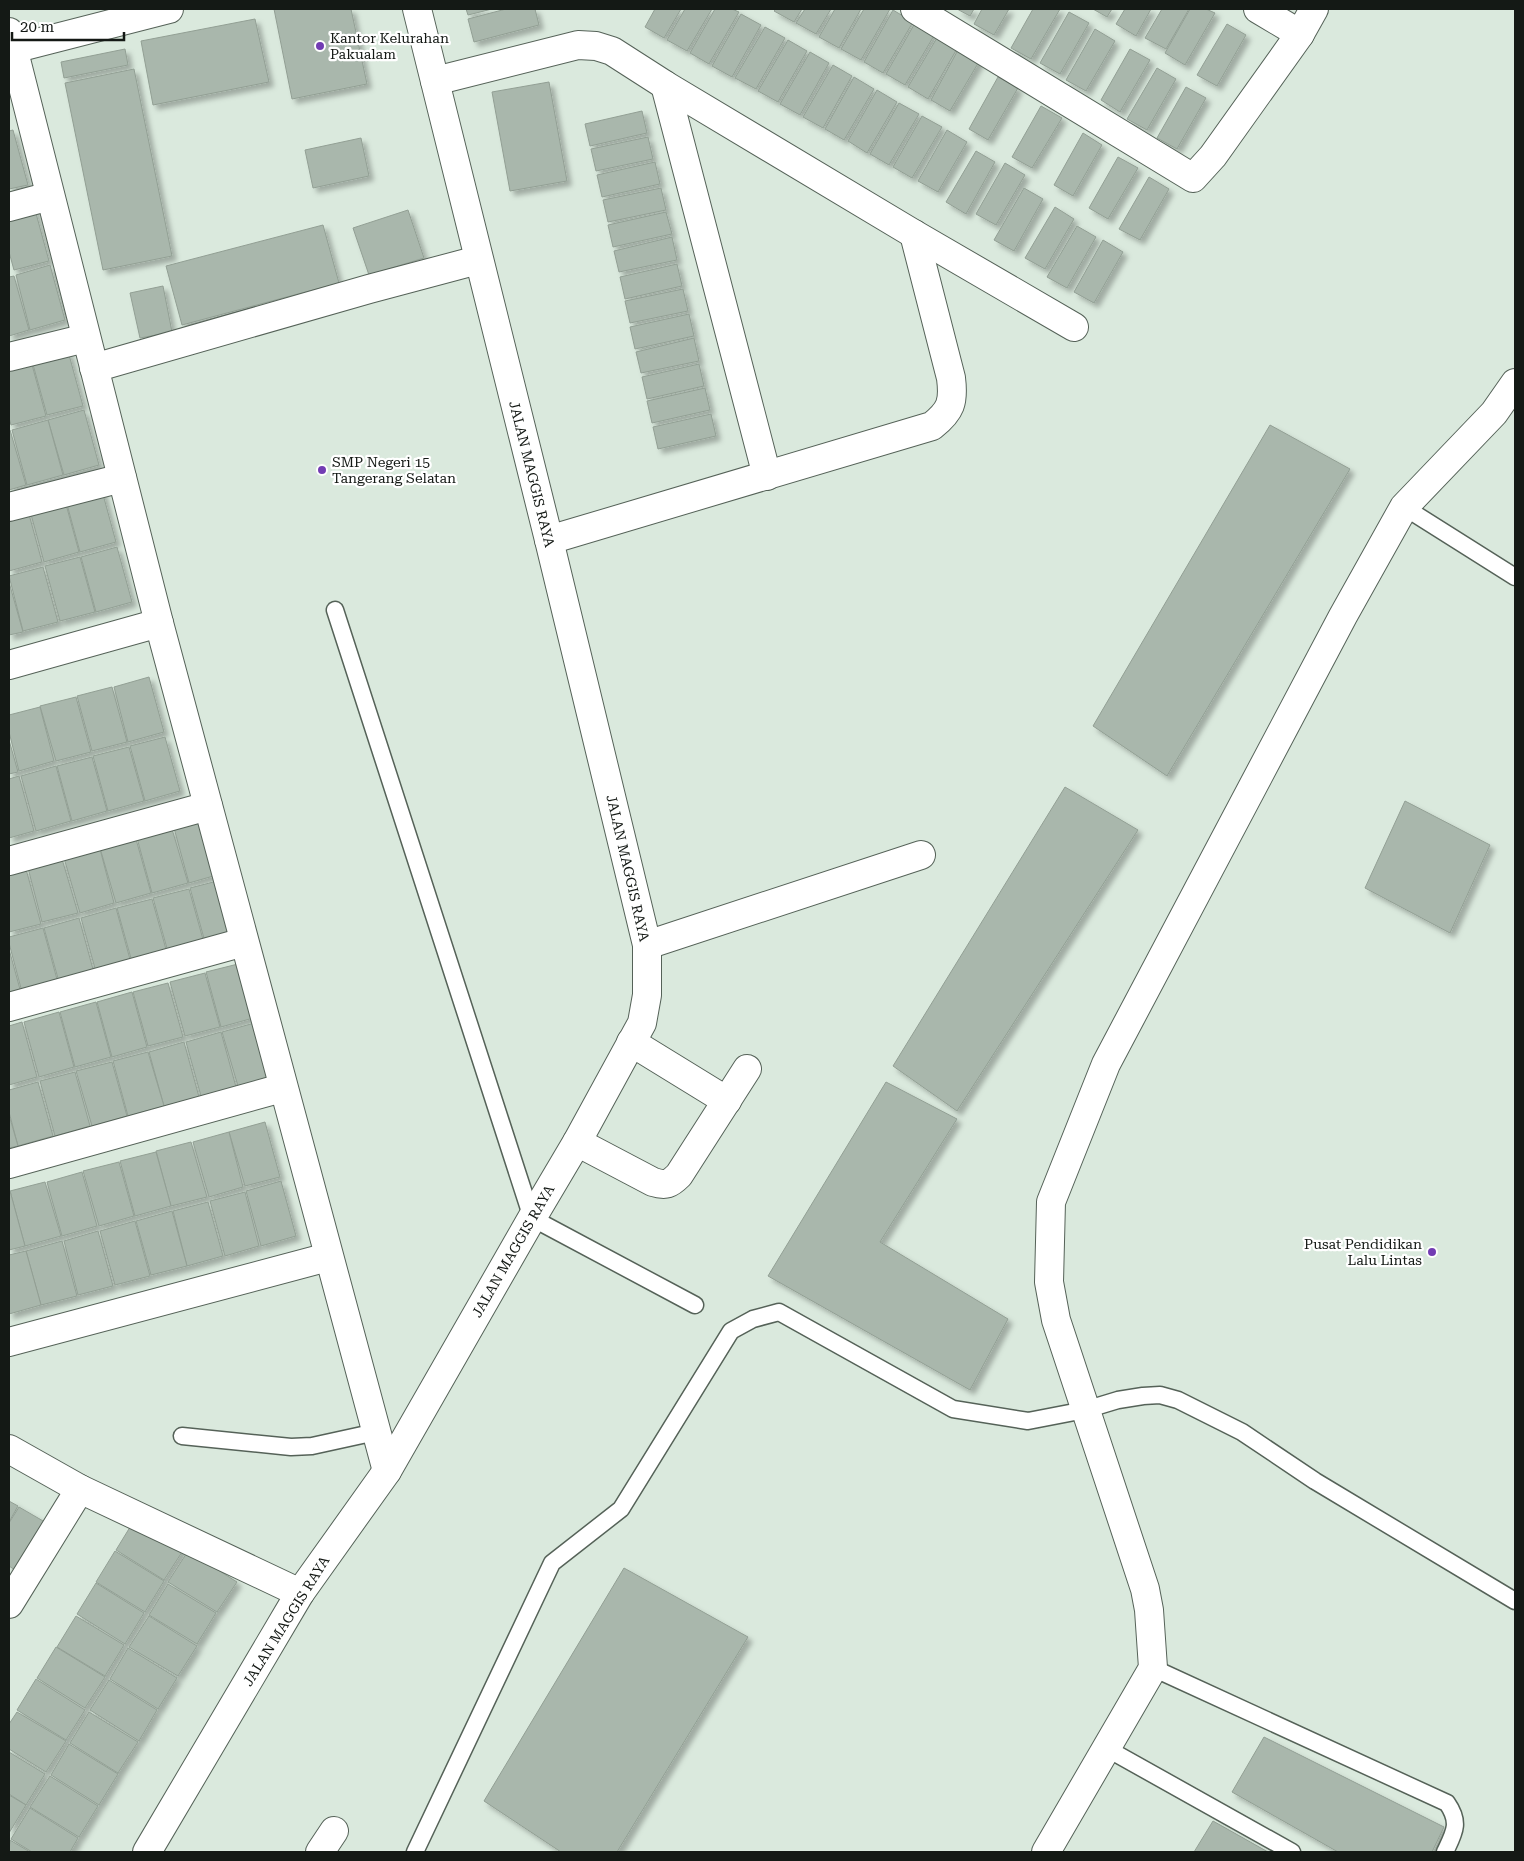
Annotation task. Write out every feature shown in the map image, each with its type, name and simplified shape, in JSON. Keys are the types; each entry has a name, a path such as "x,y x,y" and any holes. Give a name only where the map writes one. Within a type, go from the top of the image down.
{"street":[{"path":"168,9 10,44 158,623 282,1088 387,1471"},
{"name":"JALAN MAGGIS RAYA","path":"147,1852 300,1593 387,1471 577,1142 642,1023 647,995 647,945 417,9"},
{"path":"915,9 1192,178 1213,156 1300,34 1314,9"},
{"path":"1258,9 1300,34"},
{"path":"434,81 578,45 596,46 612,50 665,85 914,234 1074,326"},
{"path":"665,85 767,476"},
{"path":"9,207 50,196"},
{"path":"549,540 932,426 945,416 952,392 951,378 914,234"},
{"path":"94,368 369,289 478,260"},
{"path":"9,357 86,338"},
{"path":"1046,1852 1152,1668 1149,1610 1145,1589 1056,1320 1049,1282 1051,1202 1106,1064 1343,616 1404,507 1494,413 1515,383"},
{"path":"9,507 122,478"},
{"path":"9,665 158,623"},
{"path":"9,861 208,806"},
{"path":"647,945 921,855"},
{"path":"9,1007 244,942"},
{"path":"631,1042 727,1101"},
{"path":"577,1142 664,1186 672,1182 679,1175 747,1069"},
{"path":"9,1164 282,1088"},
{"path":"9,1342 328,1257"},
{"path":"9,1449 80,1489 300,1593"},
{"path":"9,1604 80,1489"}],"lane":[{"path":"1404,507 1515,577"},
{"path":"336,610 532,1218 695,1305"},
{"path":"415,1852 552,1563 621,1508 731,1331 753,1318 779,1312 953,1409 1028,1421 1143,1396 1160,1396 1178,1400 1242,1432 1323,1486 1515,1601"},
{"path":"182,1436 291,1447 312,1446 376,1432"},
{"path":"1152,1668 1447,1803 1454,1812 1456,1828 1445,1852"},
{"path":"1106,1748 1292,1852"}],"building":[{"name":"Kantor Kelurahan Pakualam","path":"274,9 351,9 367,84 292,99"},
{"path":"466,9 492,9 468,15"},
{"path":"506,9 535,9 539,25 474,42 468,19"},
{"path":"655,9 681,9 664,38 645,27"},
{"path":"685,9 712,9 687,51 667,40"},
{"path":"715,9 732,9 739,12 709,64 690,53"},
{"path":"776,9 802,9 794,22 774,11"},
{"path":"805,9 831,9 816,34 796,23"},
{"path":"835,9 861,9 839,48 819,37"},
{"path":"864,9 890,9 861,60 841,49"},
{"path":"957,9 974,9 970,16"},
{"path":"982,9 1009,9 994,35 974,24"},
{"path":"1033,9 1060,9 1031,59 1011,48"},
{"path":"1093,9 1112,9 1107,17"},
{"path":"1125,9 1151,9 1136,36 1116,24"},
{"path":"1162,9 1189,9 1166,49 1145,38"},
{"path":"1190,9 1206,9 1215,13 1185,65 1165,53"},
{"path":"893,10 913,22 883,73 864,62"},
{"path":"1069,12 1089,23 1060,74 1040,63"},
{"path":"741,14 761,25 732,77 712,66"},
{"path":"255,19 269,82 153,105 141,41"},
{"path":"915,23 935,34 905,85 886,74"},
{"path":"1227,24 1246,35 1217,86 1197,75"},
{"path":"765,27 785,38 756,89 735,78"},
{"path":"1095,29 1115,41 1086,91 1066,80"},
{"path":"938,36 958,47 928,99 908,87"},
{"path":"788,40 807,51 778,102 758,91"},
{"path":"959,48 980,60 950,111 931,100"},
{"path":"125,49 128,65 64,78 61,62"},
{"path":"1130,49 1150,60 1120,112 1101,100"},
{"path":"810,52 829,63 800,115 780,104"},
{"path":"833,65 852,76 823,128 803,117"},
{"path":"1157,68 1176,79 1147,130 1127,119"},
{"path":"134,69 172,256 103,270 65,83"},
{"path":"854,77 874,89 844,140 825,129"},
{"path":"998,77 1018,88 988,140 969,129"},
{"path":"549,82 567,181 510,191 492,92"},
{"path":"1186,87 1206,98 1177,149 1157,138"},
{"path":"877,90 897,102 867,153 848,141"},
{"path":"899,103 919,114 889,165 870,154"},
{"path":"1041,106 1062,118 1032,168 1012,157"},
{"path":"642,111 647,133 590,146 585,124"},
{"path":"922,116 942,127 912,178 893,167"},
{"path":"13,130 28,185 9,189 9,131"},
{"path":"947,130 967,142 938,192 918,181"},
{"path":"1083,133 1102,145 1073,196 1054,185"},
{"path":"648,137 653,159 596,171 591,149"},
{"path":"361,138 369,176 313,188 305,150"},
{"path":"976,151 995,162 966,214 946,202"},
{"path":"1118,157 1138,168 1108,219 1089,208"},
{"path":"655,162 660,184 602,197 597,175"},
{"path":"1005,163 1025,175 996,225 976,214"},
{"path":"1149,177 1169,189 1140,240 1119,229"},
{"path":"661,188 666,210 608,222 603,200"},
{"path":"1024,188 1043,199 1014,251 994,240"},
{"path":"34,206 49,261 14,270 9,252 9,213"},
{"path":"1055,207 1074,219 1045,269 1025,258"},
{"path":"408,210 424,258 369,275 353,228"},
{"path":"666,212 672,234 613,247 608,225"},
{"path":"323,225 339,283 182,325 166,266"},
{"path":"1077,226 1096,237 1067,288 1047,277"},
{"path":"672,237 677,260 619,272 614,251"},
{"path":"1103,240 1123,252 1094,303 1074,292"},
{"path":"677,264 682,286 625,299 620,277"},
{"path":"50,265 65,320 30,330 16,275"},
{"path":"14,276 29,330 9,336 9,277"},
{"path":"163,286 172,332 140,338 130,293"},
{"path":"683,289 688,311 630,323 625,301"},
{"path":"689,314 694,336 635,349 630,327"},
{"path":"694,338 699,361 641,373 636,352"},
{"path":"68,351 83,406 47,415 32,361"},
{"path":"31,361 46,416 11,425 9,418 9,367"},
{"path":"699,364 704,386 647,399 642,377"},
{"path":"705,388 710,410 652,423 647,401"},
{"path":"84,410 99,465 64,475 48,420"},
{"path":"711,414 716,436 658,449 653,427"},
{"path":"48,420 63,475 27,485 12,430"},
{"path":"1270,425 1350,469 1167,776 1093,726"},
{"path":"9,431 26,485 9,490"},
{"path":"101,487 116,542 80,552 65,497"},
{"path":"64,497 79,552 44,562 29,507"},
{"path":"27,507 42,562 9,571 9,512"},
{"path":"117,547 132,602 96,612 81,557"},
{"path":"80,557 95,612 60,621 45,566"},
{"path":"43,567 58,622 23,631 9,576"},
{"path":"9,582 23,632 9,635"},
{"path":"149,677 164,732 128,742 114,687"},
{"path":"112,687 127,742 92,751 77,696"},
{"path":"76,697 91,752 56,761 40,706"},
{"path":"40,707 54,761 19,771 9,732 9,715"},
{"path":"165,737 180,791 145,801 130,746"},
{"path":"9,740 18,772 9,774"},
{"path":"129,747 144,801 108,811 93,756"},
{"path":"92,757 107,811 72,821 57,766"},
{"path":"56,766 71,821 36,831 21,776"},
{"path":"19,776 34,831 9,838 9,779"},
{"path":"1065,787 1138,830 957,1111 893,1066"},
{"path":"1405,801 1490,845 1450,933 1365,888"},
{"path":"209,819 224,873 189,883 174,828"},
{"path":"172,829 188,883 152,893 137,838"},
{"path":"136,839 151,893 116,903 100,848"},
{"path":"100,849 114,903 80,913 64,858"},
{"path":"62,859 78,913 42,922 28,868"},
{"path":"26,869 41,924 9,932 9,873"},
{"path":"225,879 240,933 205,942 190,888"},
{"path":"189,889 204,943 168,952 153,898"},
{"path":"152,899 167,953 132,962 117,908"},
{"path":"116,908 131,963 96,972 81,918"},
{"path":"79,918 94,973 59,982 44,928"},
{"path":"43,928 58,983 22,992 9,937"},
{"path":"9,949 21,993 9,996"},
{"path":"242,963 257,1017 221,1027 206,972"},
{"path":"205,973 220,1027 185,1036 170,982"},
{"path":"168,983 183,1037 148,1046 133,992"},
{"path":"132,992 147,1047 112,1057 97,1002"},
{"path":"96,1002 111,1057 75,1067 60,1012"},
{"path":"59,1012 74,1067 39,1077 24,1022"},
{"path":"22,1022 37,1077 9,1085 9,1026"},
{"path":"258,1022 273,1077 238,1086 222,1032"},
{"path":"221,1032 236,1087 201,1096 186,1042"},
{"path":"184,1042 199,1097 164,1106 149,1052"},
{"path":"148,1052 164,1106 128,1116 113,1061"},
{"path":"112,1062 127,1116 92,1126 76,1071"},
{"path":"75,1072 90,1126 55,1136 40,1081"},
{"path":"38,1082 53,1136 18,1146 9,1112 9,1090"},
{"path":"886,1082 957,1119 880,1242 1008,1319 970,1390 768,1276"},
{"path":"9,1115 18,1146 9,1148"},
{"path":"265,1122 280,1177 245,1186 229,1132"},
{"path":"229,1132 243,1187 209,1197 193,1142"},
{"path":"191,1142 207,1197 171,1206 156,1151"},
{"path":"156,1152 171,1206 135,1216 120,1161"},
{"path":"119,1162 134,1216 99,1226 83,1171"},
{"path":"82,1172 97,1226 62,1236 47,1182"},
{"path":"281,1181 296,1236 261,1246 246,1191"},
{"path":"45,1182 61,1236 25,1246 10,1191"},
{"path":"9,1192 25,1246 9,1250"},
{"path":"245,1192 259,1246 225,1256 210,1201"},
{"path":"208,1202 223,1256 187,1266 173,1211"},
{"path":"172,1211 187,1266 151,1275 136,1221"},
{"path":"135,1221 150,1276 115,1285 100,1231"},
{"path":"98,1231 113,1286 78,1295 64,1241"},
{"path":"62,1241 77,1296 41,1305 26,1251"},
{"path":"26,1251 41,1305 9,1314 9,1255"},
{"path":"9,1501 18,1506 9,1522"},
{"path":"19,1507 50,1525 21,1574 9,1566 9,1523"},
{"path":"135,1519 184,1549 164,1580 116,1550"},
{"path":"115,1551 164,1581 145,1612 96,1582"},
{"path":"188,1551 237,1582 217,1612 168,1582"},
{"path":"624,1568 748,1637 617,1852 561,1852 484,1801"},
{"path":"96,1583 144,1613 125,1644 77,1614"},
{"path":"168,1584 216,1613 197,1644 149,1615"},
{"path":"76,1616 124,1645 105,1676 57,1647"},
{"path":"149,1616 197,1646 178,1676 129,1647"},
{"path":"56,1647 105,1677 85,1708 37,1678"},
{"path":"128,1648 177,1678 158,1709 110,1679"},
{"path":"36,1679 85,1710 66,1740 17,1710"},
{"path":"109,1680 157,1710 139,1741 90,1710"},
{"path":"17,1712 66,1741 46,1772 9,1749 9,1724"},
{"path":"89,1712 138,1742 118,1773 70,1743"},
{"path":"1264,1737 1444,1827 1432,1852 1338,1852 1232,1792"},
{"path":"69,1744 118,1774 99,1805 51,1775"},
{"path":"9,1752 45,1774 26,1805 9,1794"},
{"path":"50,1776 98,1806 79,1837 30,1807"},
{"path":"9,1795 26,1805 9,1833"},
{"path":"30,1808 78,1838 70,1852 32,1852 11,1839"},
{"path":"1213,1821 1268,1852 1194,1852"},
{"path":"10,1840 30,1852 9,1852"}],"place":[{"name":"Kantor Kelurahan Pakualam","path":"320,46"},
{"name":"SMP Negeri 15 Tangerang Selatan","path":"322,470"},
{"name":"Pusat Pendidikan Lalu Lintas","path":"1432,1252"}]}
